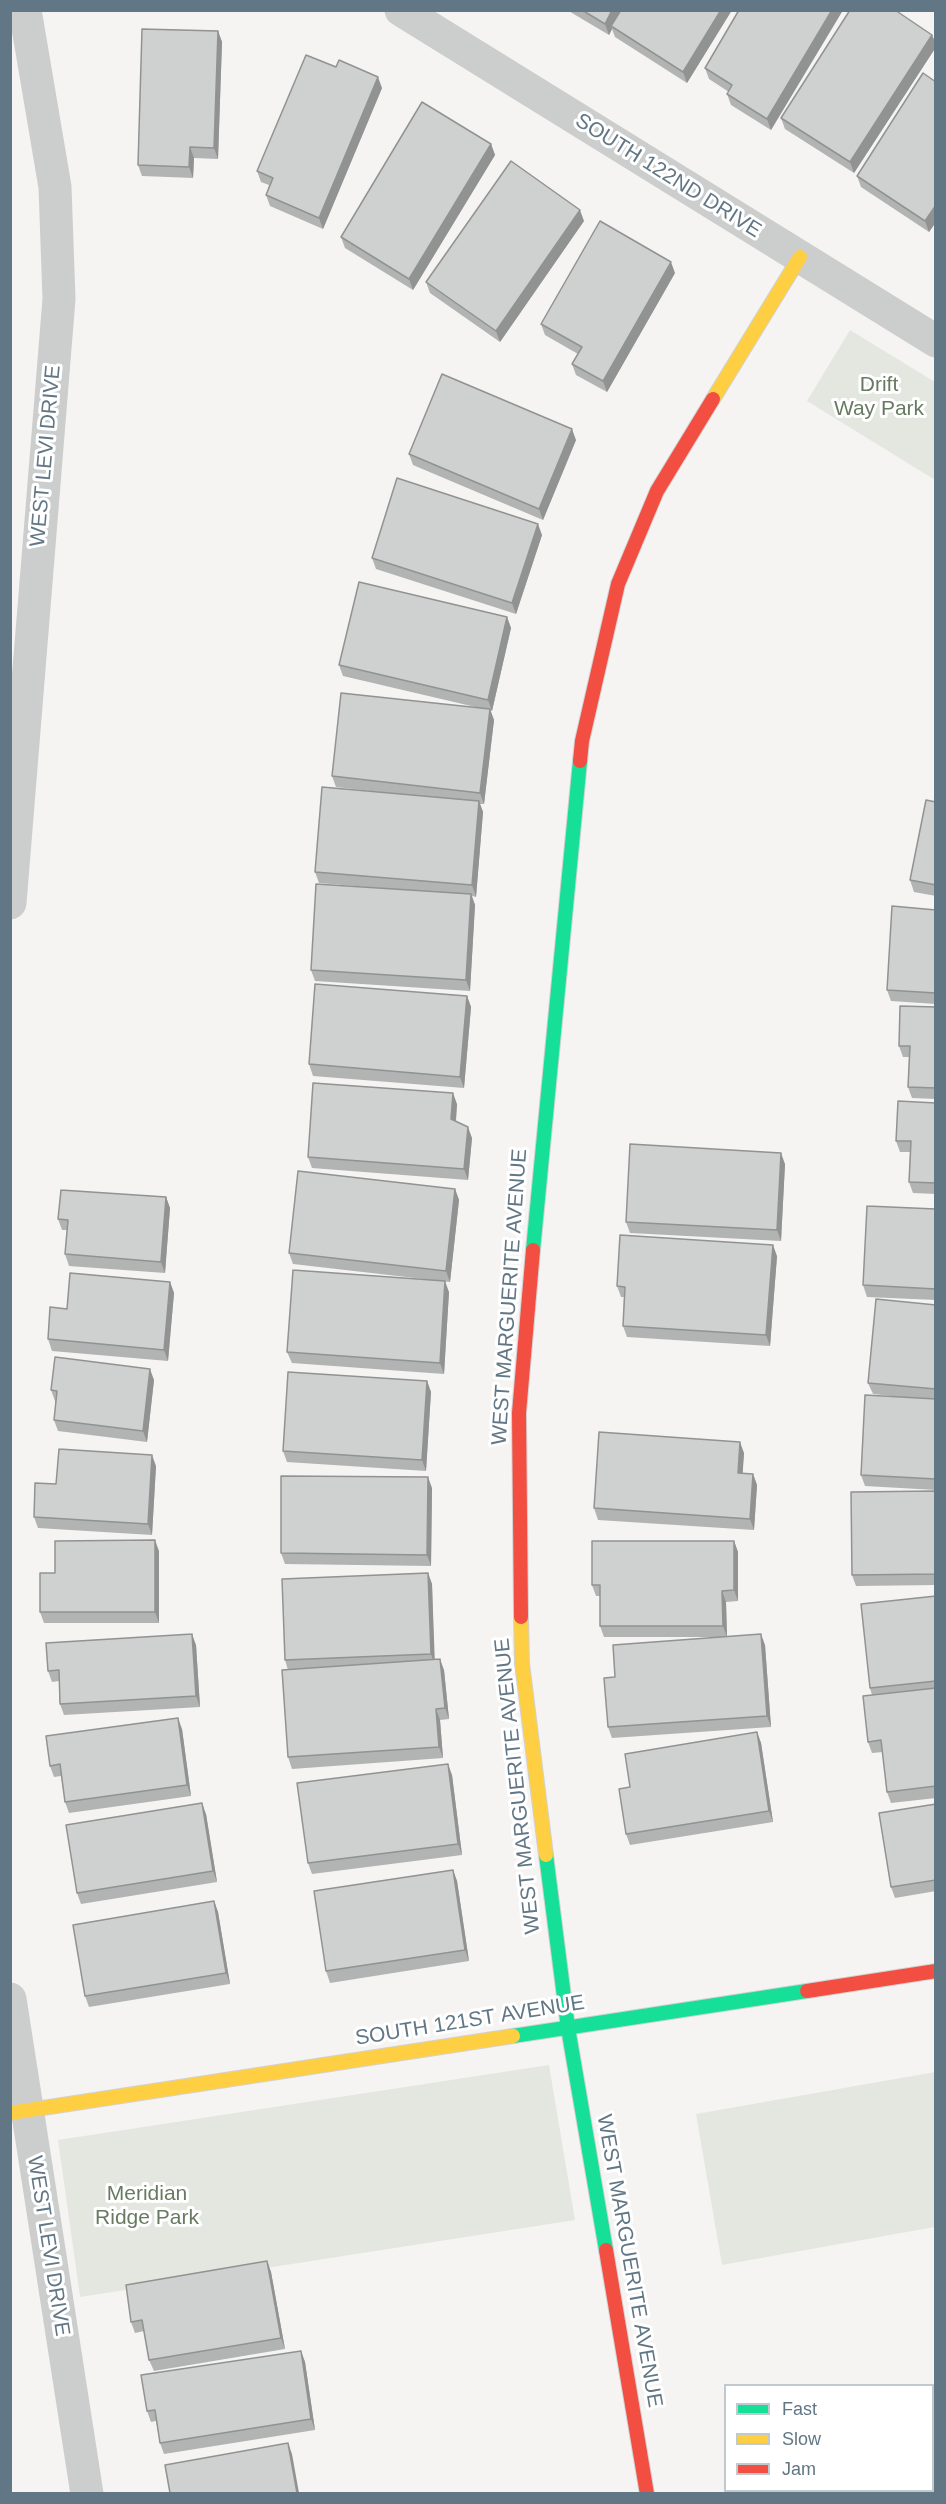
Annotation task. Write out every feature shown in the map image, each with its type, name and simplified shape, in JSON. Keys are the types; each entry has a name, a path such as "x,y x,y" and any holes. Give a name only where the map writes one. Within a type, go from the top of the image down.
{"street":[{"name":"WEST LEVI DRIVE","path":"10,903 59,299 55,187 25,10"},
{"name":"SOUTH 122ND DRIVE","path":"401,10 936,341"},
{"name":"WEST MARGUERITE AVENUE","path":"647,2493 568,2028 522,1663 519,1413 546,1105 582,741 618,584 657,491 800,257"},
{"name":"SOUTH 121ST AVENUE","path":"18,2112 936,1971"},
{"name":"WEST LEVI DRIVE","path":"10,1999 18,2112 87,2493"}],"green space":[{"name":"Drift Way Park","path":"850,330 935,382 935,480 807,401"},
{"name":"Meridian Ridge Park","path":"549,2065 575,2220 80,2297 58,2140"},
{"path":"935,2072 935,2227 722,2265 696,2114"}],"building":[{"path":"582,10 612,10 605,24"},
{"path":"621,10 721,10 683,72 611,26"},
{"path":"739,10 832,10 767,119 727,94 732,85 705,68"},
{"path":"850,10 895,10 932,35 850,162 781,118"},
{"path":"142,29 218,31 214,148 190,147 189,167 138,165"},
{"path":"306,55 336,67 339,60 378,77 319,218 266,195 273,178 257,171"},
{"path":"923,73 936,82 936,205 925,221 857,176"},
{"path":"422,102 491,144 409,279 341,237"},
{"path":"511,161 580,210 496,331 426,282"},
{"path":"600,221 671,262 603,381 572,364 582,347 541,324"},
{"path":"442,374 572,429 539,509 409,454"},
{"path":"397,478 538,524 512,603 372,558"},
{"path":"359,582 507,617 488,700 339,665"},
{"path":"341,693 490,709 480,793 332,776"},
{"path":"322,787 479,801 472,885 315,872"},
{"path":"926,800 936,802 936,885 910,880"},
{"path":"316,884 471,894 466,980 311,970"},
{"path":"892,906 936,910 936,993 887,990"},
{"path":"315,984 467,996 460,1077 309,1064"},
{"path":"900,1006 936,1007 936,1088 908,1087 910,1046 899,1046"},
{"path":"313,1083 453,1093 451,1119 468,1127 464,1169 308,1157"},
{"path":"898,1101 936,1103 936,1183 909,1182 911,1141 896,1141"},
{"path":"630,1144 781,1153 777,1230 626,1222"},
{"path":"298,1171 455,1189 446,1271 289,1253"},
{"path":"61,1190 166,1197 161,1262 65,1254 68,1220 58,1219"},
{"path":"867,1206 936,1209 936,1289 863,1285"},
{"path":"620,1235 773,1245 766,1335 623,1326 625,1287 617,1286"},
{"path":"293,1270 445,1281 440,1363 287,1352"},
{"path":"70,1273 170,1282 164,1350 48,1339 50,1307 67,1309"},
{"path":"876,1299 936,1305 936,1389 868,1383"},
{"path":"55,1357 150,1369 143,1431 54,1420 57,1391 51,1390"},
{"path":"288,1372 427,1381 422,1460 283,1451"},
{"path":"865,1395 936,1399 936,1479 861,1475"},
{"path":"599,1432 740,1442 738,1473 753,1474 750,1519 594,1508"},
{"path":"59,1449 152,1455 148,1524 34,1517 35,1483 56,1484"},
{"path":"281,1476 428,1477 427,1555 281,1553"},
{"path":"936,1491 936,1574 852,1575 851,1492"},
{"path":"155,1540 155,1612 40,1612 40,1573 55,1573 55,1541"},
{"path":"592,1541 734,1541 734,1590 722,1591 723,1626 600,1626 600,1585 592,1585"},
{"path":"428,1573 431,1654 285,1660 282,1579"},
{"path":"936,1596 936,1681 870,1688 861,1604"},
{"path":"192,1634 196,1696 60,1704 59,1670 48,1671 46,1643"},
{"path":"761,1634 767,1716 608,1727 604,1678 615,1677 613,1645"},
{"path":"440,1659 445,1708 436,1709 439,1747 288,1757 282,1670"},
{"path":"936,1688 936,1786 887,1792 881,1740 868,1742 863,1696"},
{"path":"178,1718 187,1785 65,1802 60,1764 50,1766 46,1736"},
{"path":"757,1732 769,1811 626,1834 619,1789 630,1787 625,1754"},
{"path":"448,1764 458,1844 308,1863 297,1783"},
{"path":"202,1803 213,1871 77,1893 66,1825"},
{"path":"936,1804 936,1880 891,1887 879,1813"},
{"path":"453,1870 465,1950 326,1971 314,1891"},
{"path":"214,1901 226,1973 85,1996 73,1925"},
{"path":"267,2261 281,2338 149,2360 142,2320 131,2322 126,2285"},
{"path":"301,2351 311,2419 160,2443 155,2410 147,2411 141,2375"},
{"path":"288,2443 297,2493 170,2493 165,2465"}],"traffic: fast":[{"path":"533,1250 580,761"},
{"path":"546,1855 568,2028 606,2250"},
{"path":"513,2036 807,1991"}],"traffic: slow":[{"path":"713,399 800,257"},
{"path":"521,1617 522,1663 546,1855"},
{"path":"10,2113 513,2036"}],"traffic: jam":[{"path":"580,761 582,741 618,584 657,491 713,399"},
{"path":"521,1617 519,1413 533,1250"},
{"path":"807,1991 936,1971"},
{"path":"606,2250 647,2494"}]}
